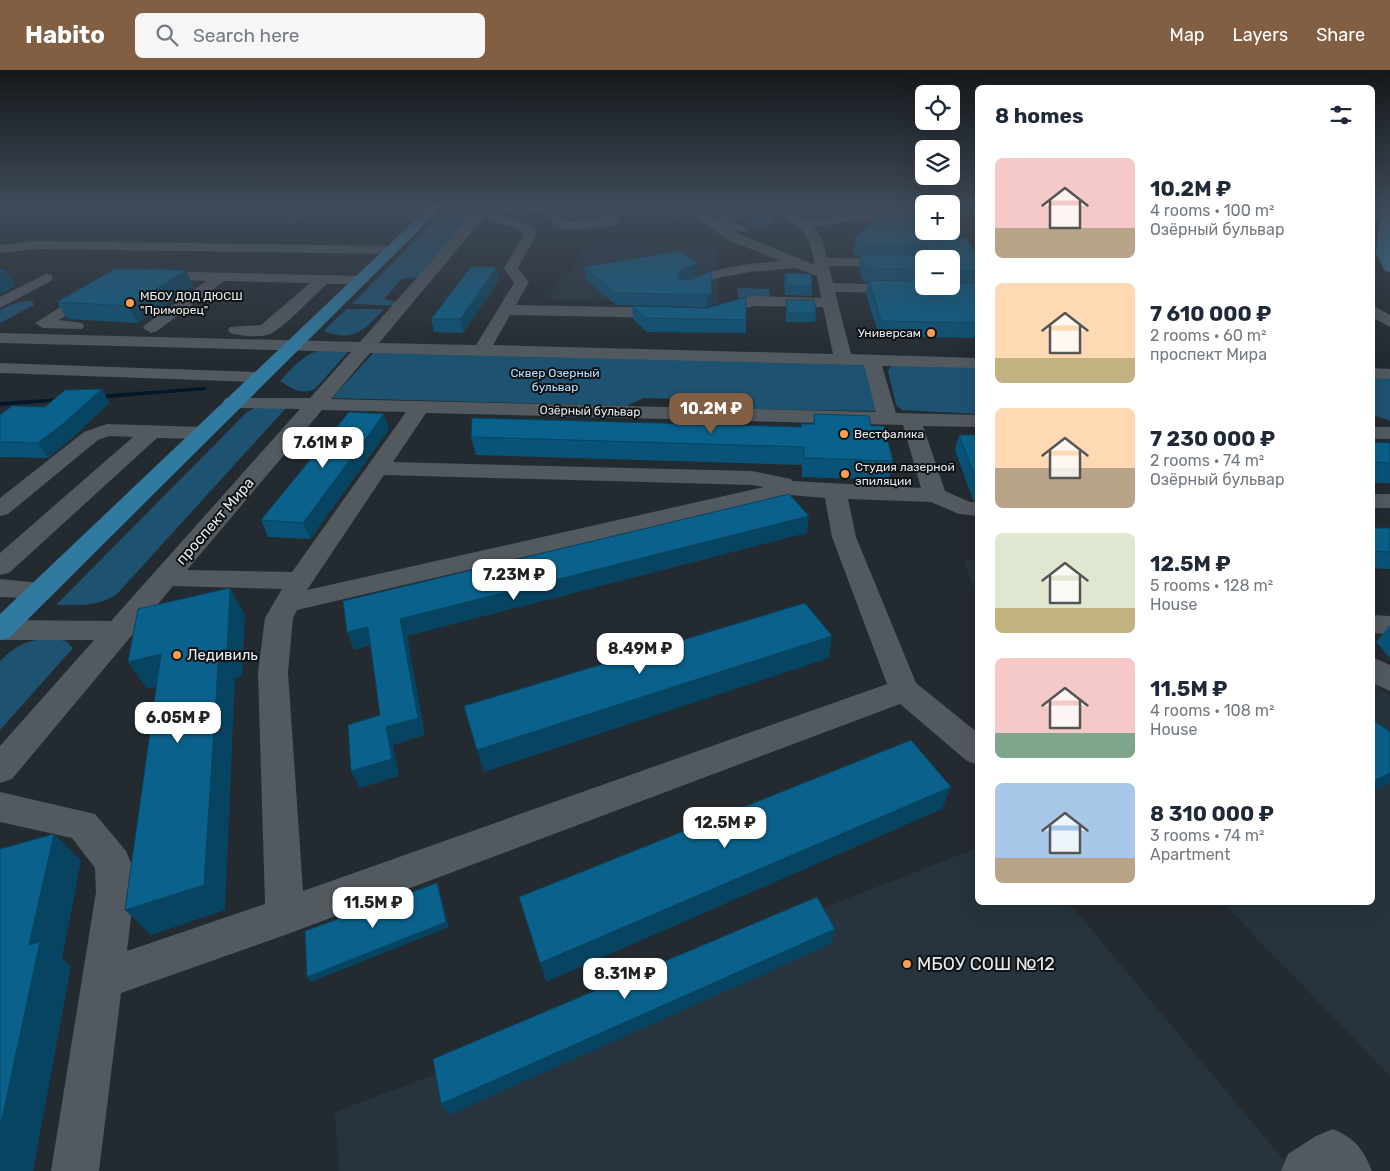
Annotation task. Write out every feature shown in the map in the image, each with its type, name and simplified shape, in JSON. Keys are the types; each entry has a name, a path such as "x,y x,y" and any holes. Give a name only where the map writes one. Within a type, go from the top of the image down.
{"main road":[{"path":"0,630 233,402 386,256"},
{"path":"1383,256 1390,268"}],"street":[{"name":"проспект Мира","path":"0,769 316,404 368,346 432,282 451,256"},
{"path":"482,349 522,282 512,272 511,268 518,256"},
{"path":"778,256 824,275 906,289"},
{"path":"820,256 843,359"},
{"path":"824,275 913,263"},
{"path":"686,287 704,276 718,271 798,265"},
{"path":"137,275 363,280"},
{"path":"151,328 222,276"},
{"path":"0,303 46,278"},
{"path":"32,312 96,282 43,323 46,325 265,330 323,279"},
{"path":"506,310 707,314 740,303 830,303"},
{"path":"1375,312 1390,322"},
{"path":"0,330 16,321"},
{"path":"0,338 975,363"},
{"path":"871,360 888,419"},
{"path":"0,368 259,377"},
{"name":"Озёрный бульвар","path":"233,402 975,421"},
{"path":"285,916 272,672 279,618 293,593 420,407"},
{"path":"911,420 935,495"},
{"path":"0,509 91,436 107,430 202,433"},
{"path":"0,567 152,431"},
{"path":"1375,433 1390,433"},
{"path":"378,468 752,478 780,483 790,488"},
{"path":"166,578 293,593 790,488 835,492 935,495 966,509 975,509"},
{"path":"835,492 844,537 904,690 975,749"},
{"path":"1375,501 1390,501"},
{"path":"0,588 42,590"},
{"path":"1375,624 1390,625"},
{"path":"0,630 119,631"},
{"path":"1375,669 1390,680"},
{"path":"101,980 285,916 904,690"},
{"path":"0,807 83,825 113,863 116,892 101,980 74,1171"},
{"path":"1305,1171 1333,1154 1348,1171"}],"shaded area":[{"path":"579,256 718,256 719,304 553,300 549,297 561,275 573,270"},
{"path":"975,560 975,590 964,562"},
{"path":"1375,685 1390,696 1390,1076 1225,905 1375,905"},
{"name":"МБОУ СОШ №12","path":"975,849 975,905 1071,905 1293,1171 339,1171 335,1112 441,1072 813,912"}],"green space":[{"path":"399,256 439,256 423,276 402,279 384,299 402,303 399,306 352,304"},
{"path":"737,288 769,289 771,300 739,299"},
{"path":"32,301 34,305 0,323 0,310 12,304"},
{"path":"347,309 384,309 359,332 336,335 325,332 325,329"},
{"path":"347,348 348,352 315,389 301,391 293,389 280,381 302,359 309,355 324,350"},
{"name":"Сквер Озерный бульвар","path":"376,350 864,364 879,411 740,409 729,400 644,398 626,406 332,398"},
{"path":"897,365 975,367 975,414 902,410 896,405 888,371 890,367"},
{"path":"1375,376 1390,377 1390,421 1375,416"},
{"path":"255,408 286,408 117,594 95,603 56,605 247,412"},
{"path":"50,638 66,641 73,648 0,730 0,661 11,651 23,644"}],"building":[{"path":"648,256 688,256 698,263 679,271 677,276 679,279 692,280 711,271 712,293 706,295 615,293 584,267"},
{"path":"861,256 915,256 915,273 909,269 865,268"},
{"path":"960,256 975,256 975,271 960,270"},
{"path":"471,267 497,267 460,319 431,319"},
{"path":"115,269 186,270 129,306 57,302"},
{"path":"785,273 811,274 812,287 786,286"},
{"path":"915,276 915,295 960,295 960,283 975,284 975,323 881,321 869,280 909,281"},
{"path":"746,297 746,320 646,318 632,306 707,308"},
{"path":"786,300 814,300 816,313 787,313"},
{"path":"102,389 38,443 0,442 0,415 12,406 45,407 65,390"},
{"path":"349,412 384,414 303,523 261,520"},
{"path":"814,414 869,416 871,426 884,426 893,461 804,458 804,447 471,437 472,418 802,427 801,424 815,424"},
{"path":"959,435 975,435 975,476"},
{"path":"1375,442 1390,443 1390,463 1375,462"},
{"path":"789,494 809,516 400,619 418,718 386,727 392,759 351,771 348,725 380,715 368,627 347,632 343,601"},
{"path":"1375,528 1390,528 1390,552 1375,551"},
{"path":"230,588 227,649 219,651 204,885 125,910 161,654 128,662 138,609"},
{"path":"805,603 832,636 477,750 464,706"},
{"path":"1375,721 1390,732 1390,773 1375,780"},
{"path":"911,740 951,787 540,963 519,897"},
{"path":"54,834 29,945 40,942 0,1128 0,849"},
{"path":"437,883 446,922 307,977 305,931"},
{"path":"817,897 835,929 441,1104 433,1059"}],"waterway":[{"path":"97,397 204,389"},
{"path":"0,404 63,400"}],"place":[{"name":"МБОУ ДОД ДЮСШ \"Приморец\"","path":"130,303"},
{"name":"Универсам","path":"931,333"},
{"name":"Вестфалика","path":"844,434"},
{"name":"Студия лазерной эпиляции","path":"845,474"},
{"name":"Ледивиль","path":"177,655"},
{"name":"МБОУ СОШ №12","path":"907,964"}]}
